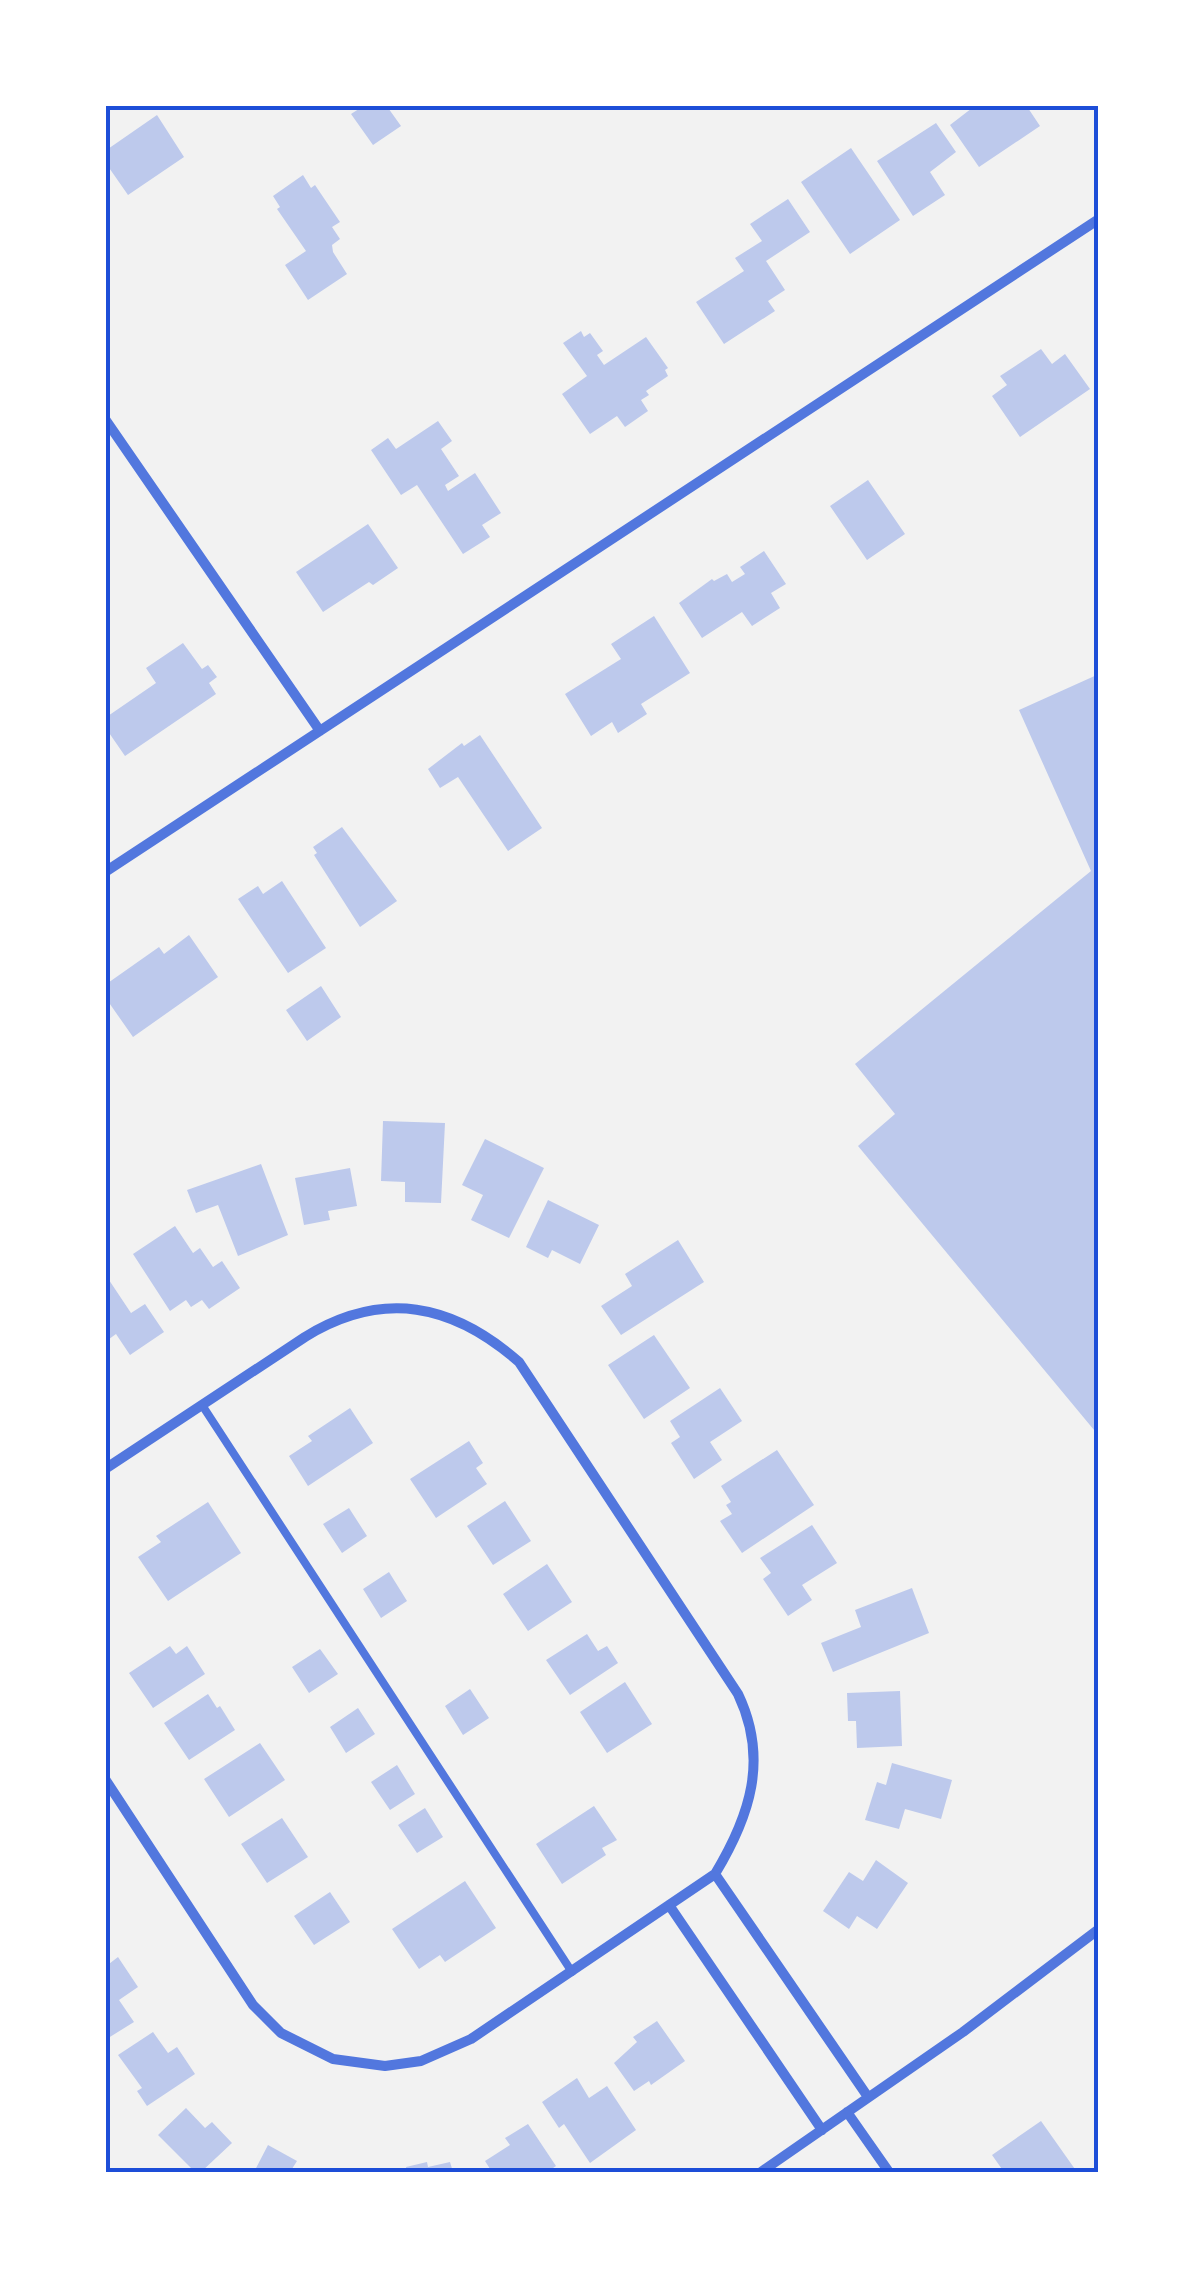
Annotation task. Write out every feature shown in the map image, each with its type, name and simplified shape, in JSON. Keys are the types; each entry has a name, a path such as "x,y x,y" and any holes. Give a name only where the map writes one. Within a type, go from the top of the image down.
{"street":[{"path":"105,872 1099,220"},
{"path":"105,419 320,732"},
{"path":"105,1469 336,1320 387,1309 423,1310 480,1330 519,1362 738,1694 750,1728 754,1768 746,1817 715,1874 471,2039 440,2055 385,2066 333,2059 281,2032 254,2004 105,1779"},
{"path":"715,1874 868,2097"},
{"path":"669,1905 822,2130"},
{"path":"761,2172 1099,1930"},
{"path":"847,2112 889,2172"}],"lane":[{"path":"202,1405 572,1972"}],"building":[{"path":"365,105 386,105 401,126 373,145 351,114"},
{"path":"976,105 1026,105 1040,126 979,167 950,125"},
{"path":"157,115 184,157 128,195 105,162 105,151"},
{"path":"936,123 956,152 930,172 945,195 913,216 877,161"},
{"path":"851,148 900,220 850,254 801,182"},
{"path":"303,175 311,188 315,185 340,222 332,227 340,239 332,245 347,274 308,300 285,265 306,251 277,209 280,207 273,196"},
{"path":"788,199 810,232 766,261 785,290 768,301 775,311 724,344 696,302 744,271 735,258 762,241 750,224"},
{"path":"581,331 584,337 590,333 603,351 597,355 604,365 646,337 668,368 668,376 646,391 649,395 641,400 648,411 625,427 617,416 590,434 562,394 587,376 563,343"},
{"path":"1041,349 1052,364 1065,354 1090,389 1020,437 992,396 1007,385 1000,376"},
{"path":"438,421 452,441 441,449 459,476 445,485 448,491 475,473 501,513 482,525 490,537 463,554 417,485 401,495 371,450 388,438 396,449"},
{"path":"868,480 905,534 867,560 830,506"},
{"path":"368,524 398,568 323,612 296,572"},
{"path":"764,551 786,584 771,593 780,608 752,626 742,612 702,638 679,603 712,579 727,574 732,582 745,574 740,567"},
{"path":"654,616 690,673 641,704 647,714 618,733 612,722 591,736 565,694 621,659 611,644"},
{"path":"183,643 202,669 208,665 217,677 209,683 216,694 125,756 105,727 105,718 156,683 146,668"},
{"path":"1099,674 1099,1436 858,1146 895,1114 855,1064 1091,871 1019,710"},
{"path":"480,735 542,828 508,851 458,777 440,788 428,769 462,743 464,746"},
{"path":"342,827 397,901 360,927 314,855 317,853 313,847"},
{"path":"282,881 326,948 288,973 238,899 258,886 263,894"},
{"path":"189,935 218,977 133,1037 105,997 105,985 159,947 164,954"},
{"path":"321,986 341,1017 307,1041 286,1010"},
{"path":"383,1121 445,1123 441,1203 405,1202 405,1182 381,1181"},
{"path":"485,1139 544,1168 509,1238 471,1220 483,1195 462,1185"},
{"path":"261,1164 288,1235 238,1256 218,1205 196,1213 187,1190"},
{"path":"350,1168 357,1206 328,1211 330,1220 304,1225 295,1178"},
{"path":"548,1200 599,1225 580,1264 552,1250 548,1258 526,1247"},
{"path":"175,1226 193,1253 200,1248 213,1267 222,1261 240,1288 209,1309 202,1300 191,1307 186,1300 170,1311 133,1254"},
{"path":"678,1240 704,1282 621,1335 601,1306 632,1286 625,1274"},
{"path":"105,1274 131,1313 145,1304 164,1332 130,1355 116,1334 105,1342"},
{"path":"654,1335 690,1388 644,1419 608,1365"},
{"path":"720,1388 742,1421 710,1442 722,1460 694,1479 671,1443 680,1437 670,1421"},
{"path":"350,1408 373,1443 308,1486 289,1456 312,1441 308,1436"},
{"path":"469,1441 483,1463 476,1468 487,1484 436,1518 410,1479"},
{"path":"777,1450 814,1505 742,1553 720,1521 732,1514 726,1505 731,1502 721,1486"},
{"path":"505,1501 531,1541 493,1565 467,1526"},
{"path":"208,1502 241,1553 168,1601 138,1557 161,1542 156,1536"},
{"path":"349,1508 367,1536 342,1553 323,1524"},
{"path":"812,1525 837,1563 802,1585 812,1600 788,1616 763,1579 771,1573 760,1558"},
{"path":"547,1564 572,1602 528,1631 503,1594"},
{"path":"389,1572 407,1601 381,1618 363,1589"},
{"path":"912,1588 929,1633 833,1672 821,1643 861,1627 855,1610"},
{"path":"587,1634 598,1651 607,1646 618,1663 570,1695 546,1660"},
{"path":"170,1646 176,1654 187,1646 205,1674 153,1708 129,1673"},
{"path":"320,1649 338,1674 309,1693 292,1667"},
{"path":"625,1682 652,1724 607,1753 580,1712"},
{"path":"470,1689 489,1718 463,1735 445,1706"},
{"path":"900,1691 902,1746 857,1748 856,1721 848,1721 847,1693"},
{"path":"208,1694 235,1730 189,1760 164,1723"},
{"path":"358,1708 375,1734 346,1753 330,1727"},
{"path":"260,1743 285,1780 229,1817 204,1779"},
{"path":"892,1763 952,1780 941,1819 905,1809 899,1829 865,1820 877,1782 886,1785"},
{"path":"397,1765 415,1794 390,1810 371,1782"},
{"path":"594,1806 617,1840 602,1848 606,1855 562,1884 536,1844"},
{"path":"425,1808 443,1837 417,1853 398,1825"},
{"path":"282,1818 308,1857 267,1883 241,1844"},
{"path":"876,1860 908,1883 877,1929 857,1916 849,1929 823,1911 849,1872 863,1881"},
{"path":"465,1881 496,1928 445,1962 440,1955 419,1969 392,1929"},
{"path":"330,1892 350,1922 314,1945 294,1916"},
{"path":"118,1957 138,1987 119,2000 134,2022 105,2040 105,1967"},
{"path":"657,2021 685,2061 651,2085 649,2081 634,2091 614,2063 637,2042 633,2037"},
{"path":"153,2032 168,2053 177,2047 195,2074 147,2106 137,2091 142,2088 118,2055"},
{"path":"577,2078 589,2098 607,2086 636,2130 590,2163 564,2124 559,2128 542,2102"},
{"path":"186,2108 205,2128 212,2122 232,2143 201,2172 195,2172 158,2135"},
{"path":"1041,2121 1077,2172 1004,2172 992,2155"},
{"path":"528,2124 556,2166 547,2172 492,2172 485,2161 510,2145 505,2138"},
{"path":"268,2145 297,2161 290,2172 254,2172"},
{"path":"427,2162 428,2167 450,2162 453,2172 407,2172 406,2167"}]}
